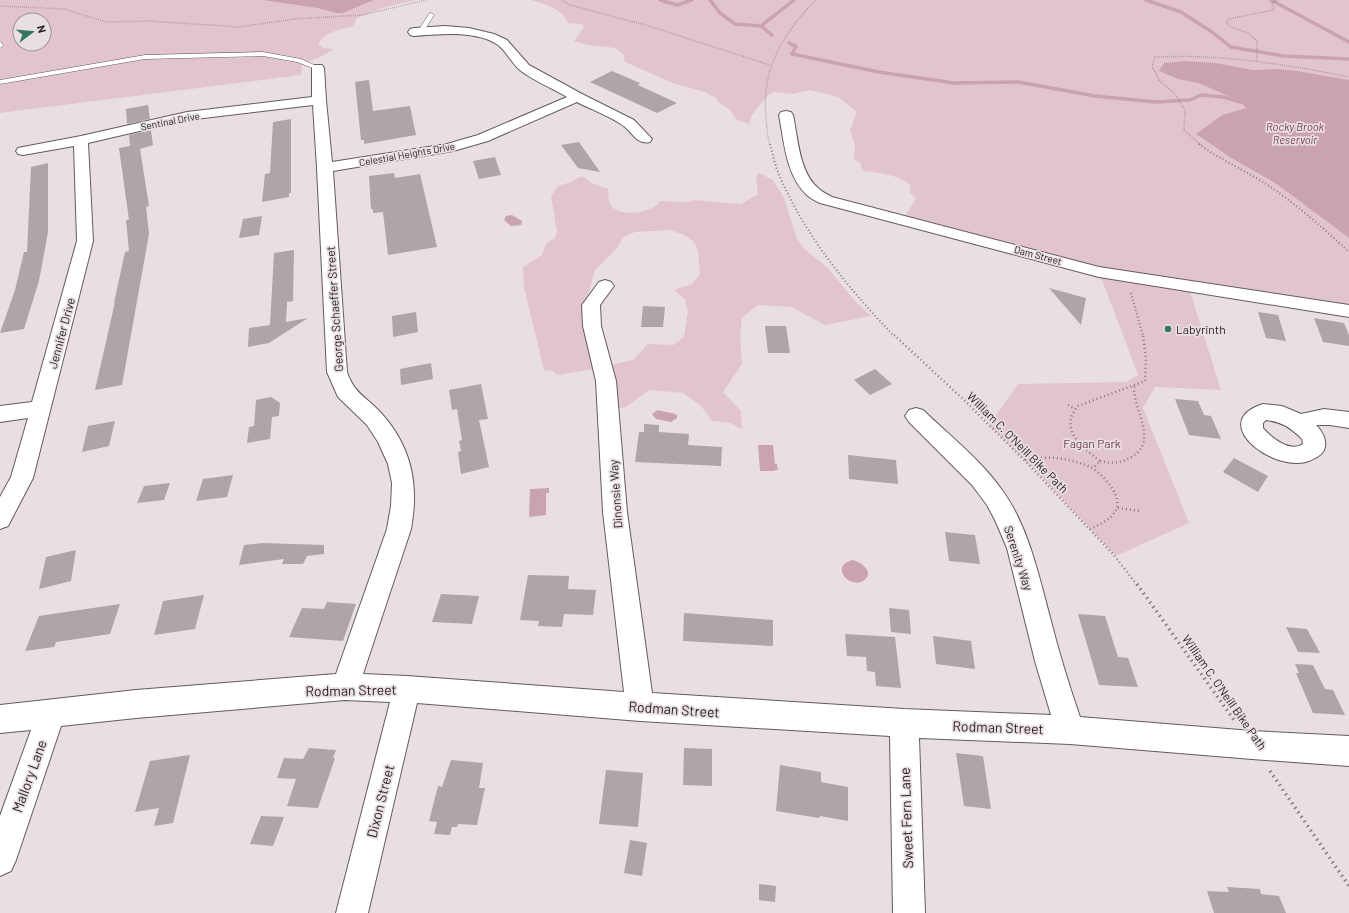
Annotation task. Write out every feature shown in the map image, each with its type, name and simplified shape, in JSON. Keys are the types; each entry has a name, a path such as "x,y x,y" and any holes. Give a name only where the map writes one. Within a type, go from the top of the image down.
{"street":[{"path":"418,32 445,30 469,32 490,37 503,43 525,68 577,97 629,123 644,139"},
{"name":"George Schaeffer Street","path":"318,68 337,372 341,385 350,399 368,413 379,426 392,449 403,483 402,514 399,529 345,687"},
{"name":"Celestial Heights Drive","path":"325,168 430,152 460,145 483,138 577,97"},
{"name":"Sentinal Drive","path":"23,150 81,140 187,116 319,100"},
{"name":"Dam Street","path":"786,115 798,169 807,185 813,192 826,200 1092,270 1349,311"},
{"name":"Jennifer Drive","path":"0,519 22,478 85,241 81,140"},
{"name":"Dinonsie Way","path":"605,286 591,305 592,326 606,381 615,512 640,707"},
{"path":"0,414 40,408"},
{"name":"Serenity Way","path":"916,416 980,479 995,498 1006,519 1019,548 1048,661 1070,730"},
{"path":"1300,423 1310,418 1330,416 1349,420"},
{"name":"Rodman Street","path":"0,719 136,704 345,687 407,689 640,707 904,723 1070,730 1252,745 1349,751"},
{"name":"Dixon Street","path":"352,913 407,689"},
{"name":"Mallory Lane","path":"0,860 51,714"},
{"name":"Sweet Fern Lane","path":"904,723 909,913"}],"lane":[{"path":"418,32 431,15"},
{"path":"0,82 146,57 263,54 299,60 318,68"}],"path":[{"path":"0,6 64,9 106,22 149,22 239,27 294,19 362,14 426,0"},
{"path":"562,0 570,5 649,26 770,65"},
{"name":"William C. O'Neill Bike Path","path":"816,0 787,32 770,65 766,82 765,96 767,136 774,161 784,187 802,221 853,291 893,334 1025,460 1116,556 1252,745 1349,886"},
{"path":"1257,61 1257,42 1248,33 1231,26 1226,22 1229,19 1273,10 1274,6 1271,3 1278,0"},
{"path":"1349,77 1298,66 1184,55 1155,57 1152,67 1160,81 1176,96 1185,110 1184,130 1193,141 1262,182 1298,206 1326,229 1349,252"},
{"path":"1125,276 1135,302 1140,322 1147,367 1145,381 1106,395 1075,409 1070,416 1070,423 1076,440 1080,446 1100,461 1117,463 1140,452 1144,445 1145,436 1143,426 1133,396 1134,386"},
{"path":"1068,405 1075,409"},
{"path":"1025,460 1052,456 1065,457 1093,468 1108,482 1117,500 1118,508 1115,514 1090,529"},
{"path":"1093,468 1100,461"},
{"path":"1118,508 1140,511"}],"green space":[{"path":"0,0 262,0 343,13 374,0 415,0 382,8 357,18 353,27 328,34 320,40 318,44 324,48 334,49 302,65 301,75 0,113"},
{"name":"Fagan Park","path":"531,0 1349,0 1349,80 1278,69 1253,70 1216,63 1185,61 1164,63 1178,79 1201,84 1241,102 1247,108 1222,115 1196,134 1231,158 1275,183 1349,238 1349,311 1188,285 1221,390 1155,387 1143,408 1189,523 1116,556 1035,470 989,425 1018,384 1126,382 1138,375 1099,272 904,218 916,198 910,193 910,185 894,176 863,171 860,163 854,159 855,146 850,130 857,112 838,97 810,90 792,94 774,92 768,95 752,115 749,124 737,120 728,108 719,103 716,98 705,92 675,84 625,62 623,54 615,48 588,45 574,41 584,27 581,24 568,23 562,14 557,10"},
{"path":"759,173 773,180 784,198 797,239 805,250 828,268 853,299 871,316 825,325 791,307 758,305 742,318 740,333 742,364 723,392 741,411 742,429 730,423 712,421 701,406 683,393 650,390 624,408 605,408 595,369 557,375 553,371 544,370 524,287 523,267 542,255 546,244 555,238 557,232 551,196 558,186 571,182 582,176 592,183 608,189 609,202 614,208 627,213 635,213 650,209 660,201 689,202 693,200 741,204 758,194 756,177","holes":["671,230 688,237 696,245 700,274 692,284 674,290 685,299 688,311 684,337 673,345 648,344 633,360 595,368 584,309 595,270 618,247 623,237 635,232"]}],"water":[{"path":"262,0 374,0 343,13 336,13 317,8"},
{"name":"Rocky Brook Reservoir","path":"1185,61 1216,63 1253,70 1278,69 1297,71 1349,80 1349,238 1275,183 1231,158 1196,134 1222,115 1246,108 1241,102 1201,84 1178,79 1159,71 1164,63"},
{"path":"512,215 522,221 521,225 511,226 504,220 506,216"},
{"path":"658,410 675,414 677,415 677,418 671,422 656,419 652,414"},
{"path":"758,445 773,445 775,464 777,464 778,470 760,471"},
{"path":"549,488 549,493 546,493 546,515 529,517 530,489"},
{"path":"853,560 863,565 868,571 867,578 858,583 847,579 842,571 842,567 846,563"}],"building":[{"path":"612,71 640,83 638,85 677,103 657,113 590,82"},
{"path":"369,80 373,111 410,106 416,135 364,144 364,140 361,140 355,82"},
{"path":"148,105 150,119 127,124 126,109"},
{"path":"291,119 291,193 289,193 289,197 262,202 265,174 270,173 273,122"},
{"path":"151,130 153,145 140,149 149,206 146,207 149,234 122,385 95,390 125,252 129,251 126,220 129,220 119,148 130,146 129,135"},
{"path":"579,142 600,172 578,168 561,145"},
{"path":"495,157 501,175 479,179 473,161"},
{"path":"48,163 48,232 39,281 24,329 0,333 15,290 24,252 27,252 31,167"},
{"path":"394,173 395,178 420,174 437,247 388,255 383,212 373,213 373,209 371,209 369,176"},
{"path":"262,216 259,235 239,238 243,219"},
{"path":"294,250 293,301 287,302 286,322 308,318 269,343 248,347 249,328 270,325 274,253"},
{"path":"1049,288 1086,298 1081,325"},
{"path":"643,306 665,307 663,327 641,327"},
{"path":"416,312 418,332 393,337 392,316"},
{"path":"1258,312 1278,315 1286,341 1266,338"},
{"path":"1314,318 1344,323 1349,335 1349,346 1323,342"},
{"path":"765,326 786,326 790,353 768,353"},
{"path":"431,363 433,379 401,385 400,369"},
{"path":"875,369 892,384 870,395 854,380"},
{"path":"481,384 488,419 479,420 489,467 461,474 458,452 461,451 459,441 462,440 457,409 452,410 449,390"},
{"path":"271,397 280,403 279,416 272,417 270,439 247,443 249,427 254,426 256,400"},
{"path":"1175,399 1198,401 1204,415 1211,416 1221,439 1189,435"},
{"path":"115,421 109,446 82,452 88,426"},
{"path":"644,424 659,425 659,432 689,434 688,445 722,447 721,466 635,462 639,432 644,432"},
{"path":"848,455 896,460 898,484 849,479"},
{"path":"1234,458 1268,476 1258,492 1223,472"},
{"path":"233,475 227,497 196,501 203,479"},
{"path":"170,483 164,500 137,503 144,486"},
{"path":"945,532 975,535 980,564 949,561"},
{"path":"262,543 324,545 324,554 307,556 303,564 282,564 284,559 239,565 244,545"},
{"path":"76,550 71,581 39,589 46,557"},
{"path":"528,575 569,576 568,589 596,590 593,615 564,614 562,627 538,626 539,621 520,620"},
{"path":"441,594 479,596 472,624 432,622"},
{"path":"204,595 195,629 154,635 163,601"},
{"path":"327,602 356,604 343,641 289,637 302,608 324,609"},
{"path":"120,604 110,634 56,642 54,647 25,651 39,616"},
{"path":"889,608 909,610 911,634 891,632"},
{"path":"684,613 773,620 773,646 683,641"},
{"path":"1078,614 1105,616 1118,657 1128,658 1138,687 1099,685"},
{"path":"1286,627 1307,629 1320,653 1298,652"},
{"path":"845,634 895,637 901,688 876,686 875,672 867,671 866,657 847,656"},
{"path":"933,636 971,641 975,669 936,664"},
{"path":"1295,664 1313,665 1325,689 1333,690 1345,715 1313,713 1296,673 1299,673"},
{"path":"309,748 336,750 333,758 335,758 318,808 287,806 296,779 277,778 284,758 303,759"},
{"path":"684,748 712,749 712,786 683,785"},
{"path":"956,753 983,756 991,809 964,806"},
{"path":"190,755 173,823 154,826 159,808 135,812 150,761"},
{"path":"451,760 483,763 479,788 485,788 477,825 458,824 457,827 452,827 450,835 434,834 437,822 429,821 438,786 442,787"},
{"path":"780,765 821,772 821,782 848,787 848,821 776,811"},
{"path":"606,770 643,773 638,827 599,824"},
{"path":"261,816 284,817 273,846 250,844"},
{"path":"630,840 647,843 642,876 624,873"},
{"path":"759,884 776,886 775,902 759,900"},
{"path":"1227,887 1260,889 1261,894 1279,896 1286,913 1214,913 1207,891 1229,892"}],"waterway":[{"path":"660,0 677,5 692,0"},
{"path":"710,0 720,13 735,24 761,26"},
{"path":"761,26 794,0"},
{"path":"1146,0 1181,12 1212,32 1231,47 1283,56 1349,59"},
{"path":"1271,0 1349,42"},
{"path":"761,26 772,35"},
{"path":"789,43 796,46 792,54 879,72 954,83 1018,82 1095,96 1156,102 1190,100 1201,95 1223,97 1241,102"}],"place":[{"name":"Labyrinth","path":"1168,329"}]}
